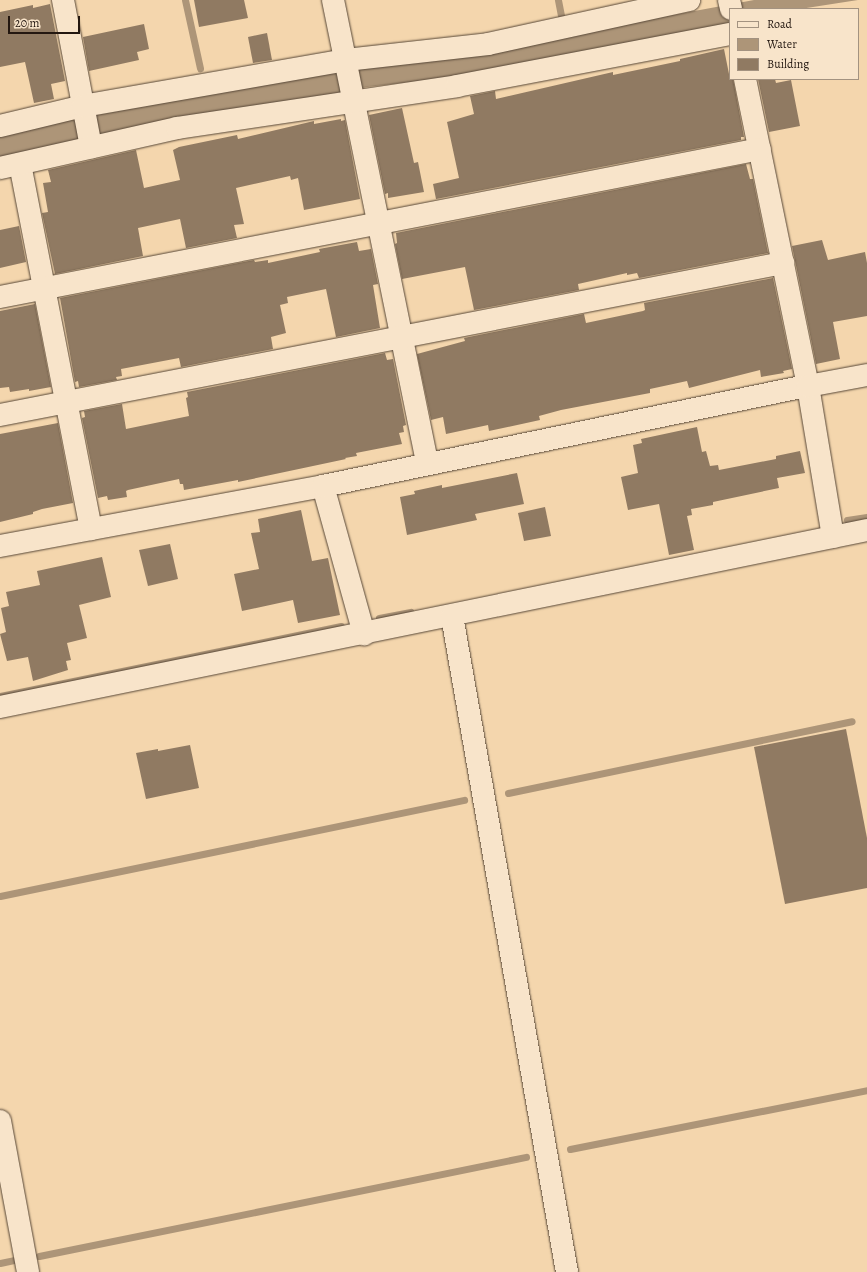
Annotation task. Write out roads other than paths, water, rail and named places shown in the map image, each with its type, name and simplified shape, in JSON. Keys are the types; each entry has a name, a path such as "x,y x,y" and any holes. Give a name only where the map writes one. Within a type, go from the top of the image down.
{"street":[{"path":"63,0 91,144"},
{"path":"333,0 347,63 427,464"},
{"path":"0,126 347,63 488,44 689,0"},
{"path":"91,529 44,288 10,166 91,144 178,128 353,97 457,86 729,34"},
{"path":"745,80 808,386 834,537"},
{"path":"0,296 760,149"},
{"path":"0,415 782,263"},
{"path":"0,546 323,486 867,375"},
{"path":"323,486 364,634"},
{"path":"0,707 364,634 867,530"},
{"path":"452,616 567,1272"},
{"path":"0,1121 28,1272"}],"water":[{"path":"754,0 858,0 806,8 729,8 729,23 454,77 367,87 0,159 0,135 75,119 371,65 489,49"}],"waterway":[{"path":"185,0 200,68"},
{"path":"558,0 561,15"},
{"path":"847,520 867,517"},
{"path":"379,618 410,612"},
{"path":"0,696 341,626"},
{"path":"508,793 852,721"},
{"path":"0,896 464,800"},
{"path":"570,1149 867,1090"},
{"path":"39,1256 526,1157"},
{"path":"0,1263 14,1260"}]}
